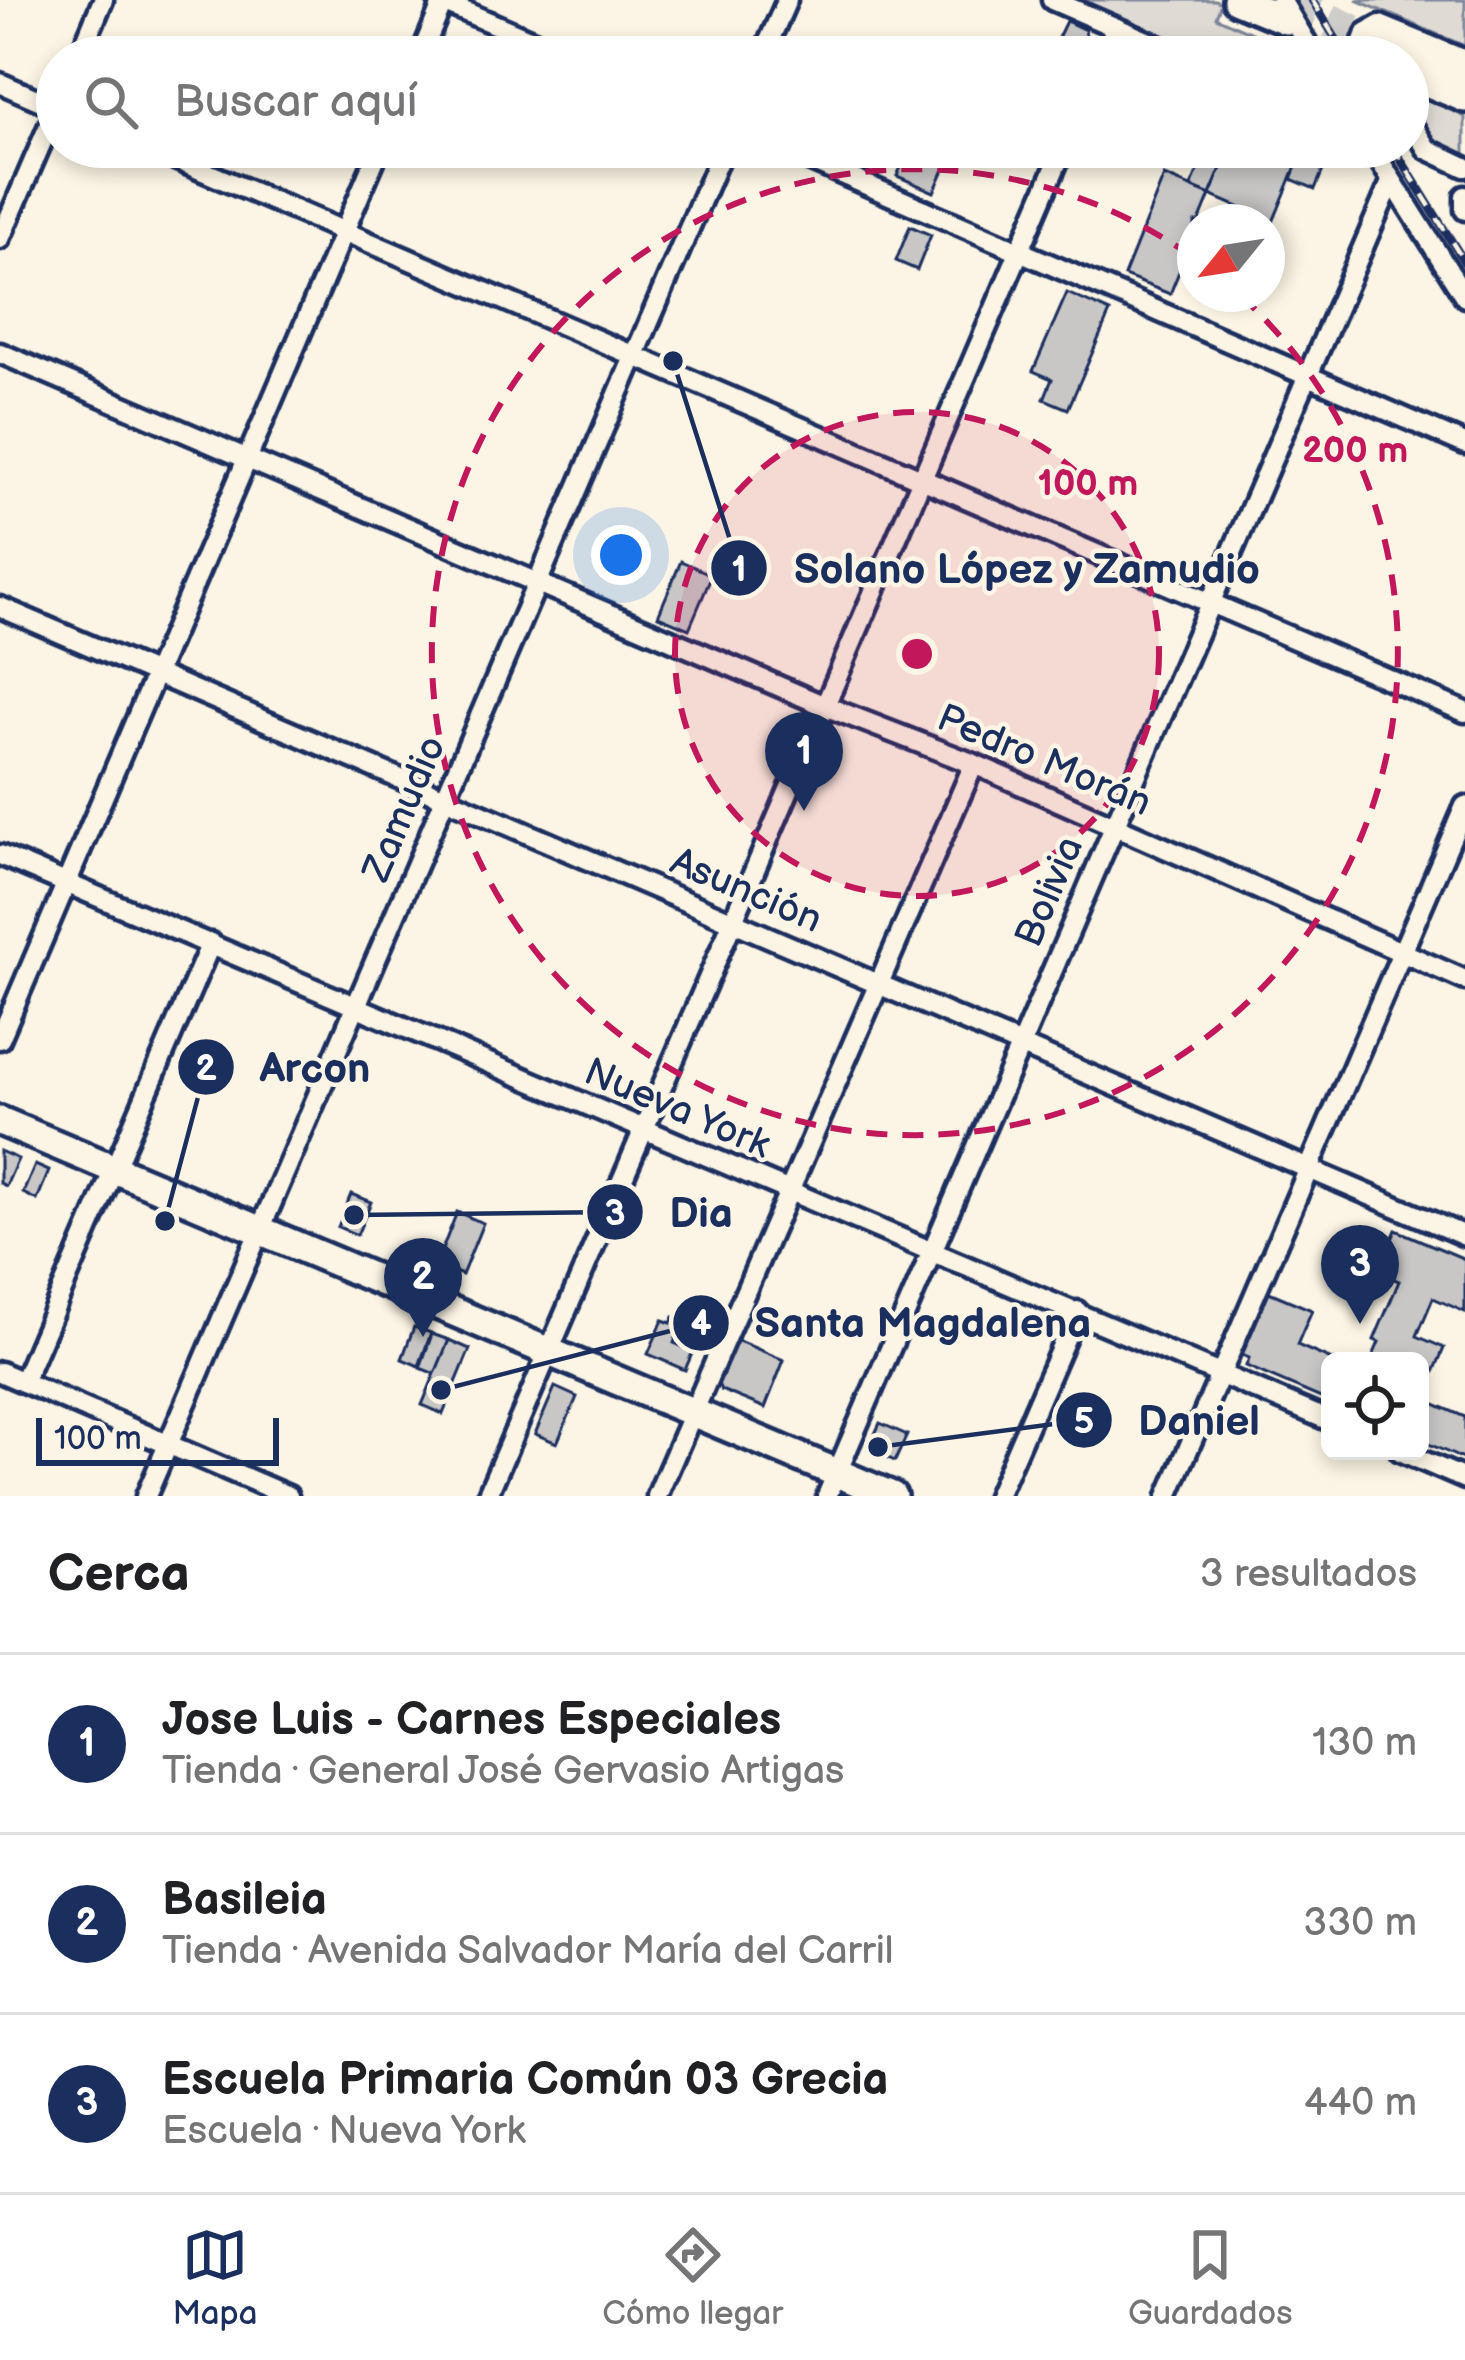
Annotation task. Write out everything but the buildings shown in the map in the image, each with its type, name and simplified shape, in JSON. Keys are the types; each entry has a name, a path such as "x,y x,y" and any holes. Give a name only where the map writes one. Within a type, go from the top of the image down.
{"main road":[{"path":"1238,0 1284,10"},
{"path":"1429,65 1465,76"},
{"path":"1429,83 1465,98"},
{"path":"0,1121 692,1412 832,1484 892,1496"}],"street":[{"path":"88,36 103,0"},
{"path":"771,36 787,0"},
{"path":"1052,0 1135,36"},
{"path":"428,36 442,1 523,36"},
{"path":"1284,10 1301,36"},
{"path":"1365,36 1380,25 1407,36"},
{"path":"1112,36 1116,28"},
{"path":"1429,45 1465,60"},
{"path":"0,83 36,99"},
{"path":"1429,150 1465,167"},
{"path":"0,239 36,156"},
{"path":"195,168 1465,712"},
{"path":"0,1039 371,168"},
{"name":"Zamudio","path":"146,1496 715,168"},
{"path":"827,168 1465,443"},
{"path":"487,1496 1055,168"},
{"path":"1383,168 1465,298"},
{"name":"Bolivia","path":"832,1484 1391,182"},
{"path":"1465,196 1465,210"},
{"name":"Pedro Morán","path":"0,353 824,706 974,764 1465,980"},
{"name":"Asunción","path":"0,607 1465,1236"},
{"path":"657,1496 974,764"},
{"path":"1168,1496 1465,806"},
{"name":"Nueva York","path":"0,855 1321,1417"},
{"path":"23,1382 211,943"},
{"path":"997,1496 1077,1311"},
{"path":"0,1372 288,1496"},
{"path":"1421,1460 1465,1479"}],"shaded area":[{"path":"1076,0 1215,0 1221,3 1216,17 1258,36 1149,36 1074,4"},
{"path":"1356,0 1465,0 1465,46"},
{"path":"1429,101 1465,117 1465,158 1429,132"}],"tunnel":[{"path":"1293,0 1372,36"},
{"path":"1286,20 1322,36"}],"railway":[{"path":"1312,0 1334,36"},
{"path":"1406,168 1465,263"}],"place":[{"name":"Solano López y Zamudio","path":"673,361"},
{"name":"Jose Luis - Carnes Especiales","path":"804,811"},
{"name":"Dia","path":"354,1215"},
{"name":"Arcon","path":"165,1221"},
{"name":"Escuela Primaria Común 03 Grecia","path":"1360,1324"},
{"name":"Basileia","path":"423,1337"},
{"name":"Santa Magdalena","path":"441,1390"},
{"name":"Daniel","path":"878,1447"}]}
